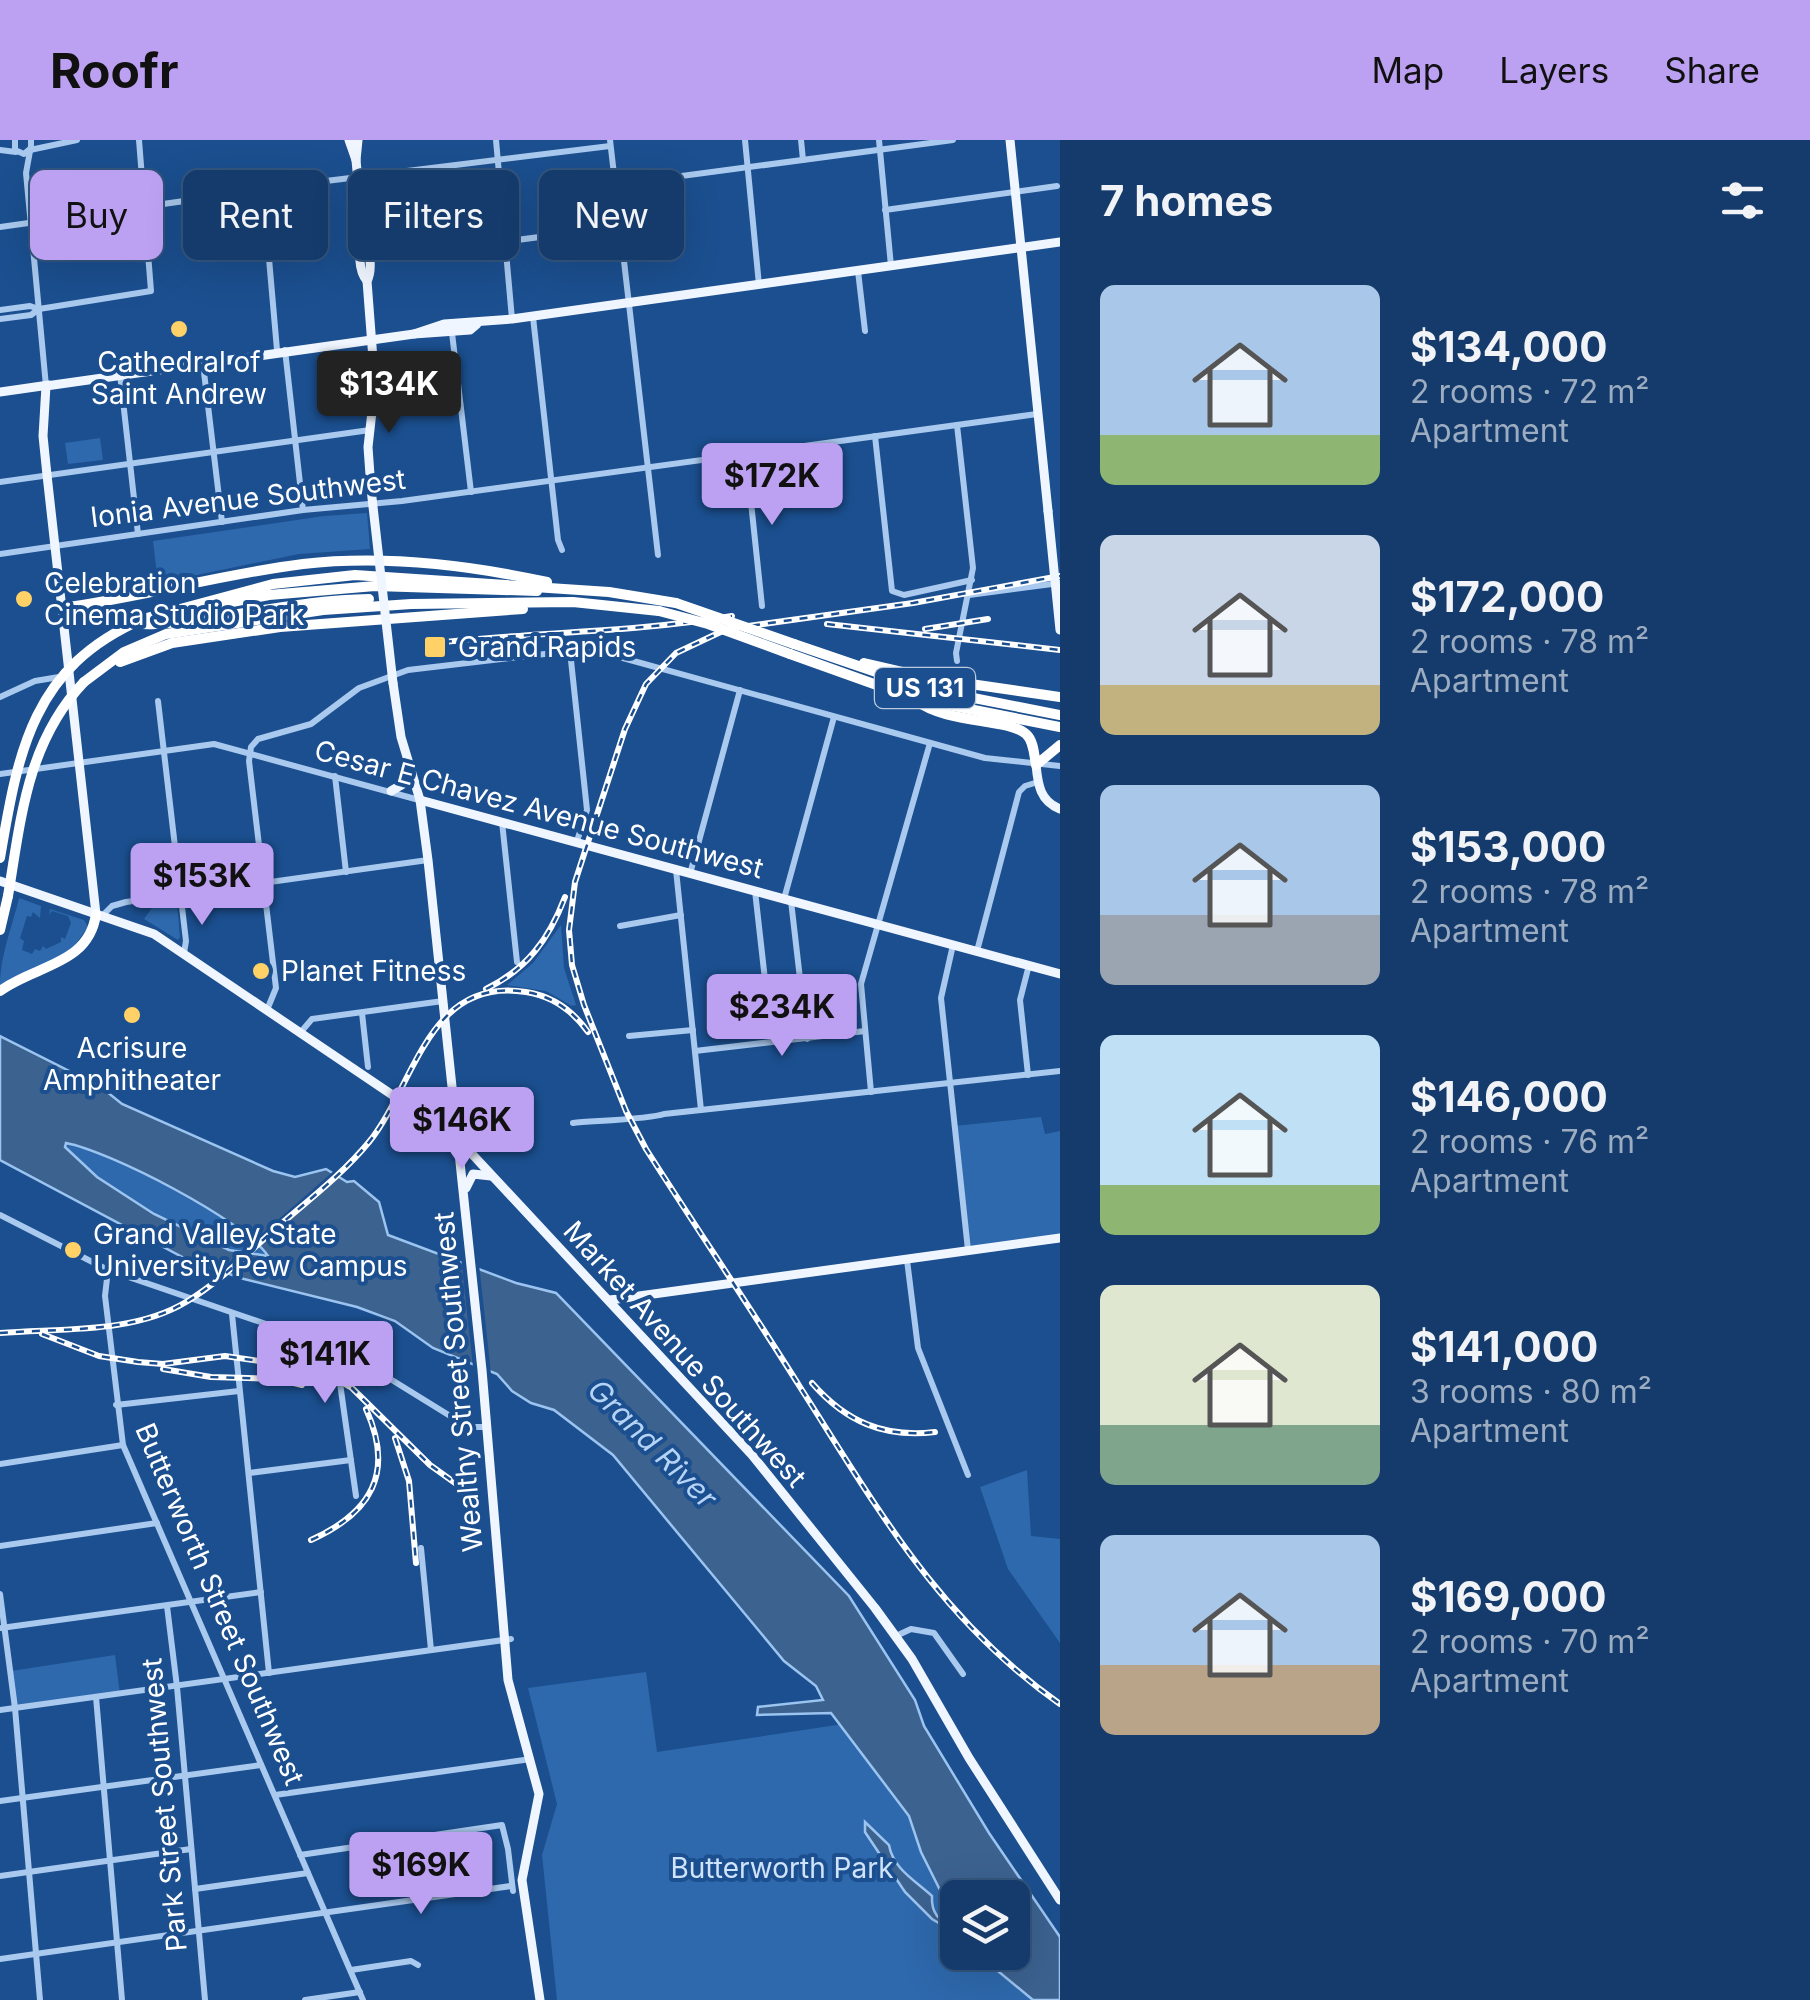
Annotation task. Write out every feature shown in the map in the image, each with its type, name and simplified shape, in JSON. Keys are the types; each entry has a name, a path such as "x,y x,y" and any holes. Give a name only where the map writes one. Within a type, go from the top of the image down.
{"highway":[{"path":"62,613 260,571 340,562 444,567 536,579 582,590"},
{"name":"US 131","path":"0,858 19,757 54,687 88,653 112,634 143,618 260,586 315,578 378,576 568,588 676,603 914,698 1060,727"},
{"path":"143,618 268,595 382,586 514,593 568,588"},
{"path":"62,613 153,624 326,601 376,599 411,604"},
{"path":"84,682 132,656 172,643 280,627 595,603"},
{"name":"US 131","path":"0,930 26,790 36,756 55,718 84,682 124,652 157,636 185,629 293,614 411,604 595,603 659,611 828,656 940,692 1060,716"},
{"path":"828,656 978,686 1060,697"},
{"path":"914,698 935,712 1023,732 1030,738 1036,764 1060,746"},
{"path":"0,991 74,954 100,915"}],"main road":[{"path":"350,140 357,170"},
{"path":"356,160 358,140"},
{"path":"1010,140 1060,630"},
{"path":"414,334 444,324 476,324 1060,244"},
{"path":"361,260 362,276 367,281 369,260"},
{"name":"Wealthy Street Southwest","path":"367,281 375,384 370,430 371,488 385,620 396,714 420,800 428,860 482,1370 508,1680 539,1794 522,1880 540,2000"},
{"path":"0,392 282,351 470,330 476,324"},
{"path":"46,386 43,436 100,915"},
{"path":"1036,764 1045,800 1060,809"},
{"path":"391,791 403,784 410,767"},
{"name":"Cesar E Chavez Avenue Southwest","path":"420,800 1060,974"},
{"name":"Market Avenue Southwest","path":"0,881 148,931 459,1140 752,1455 896,1636 1060,1900"},
{"path":"464,1197 473,1174 494,1177"},
{"path":"610,1300 1060,1238"}],"street":[{"path":"0,148 15,140 26,174 30,213"},
{"path":"26,174 30,140"},
{"path":"0,148 18,152 77,140"},
{"path":"139,140 142,170"},
{"path":"496,140 499,170"},
{"path":"746,140 759,284"},
{"path":"801,140 804,160"},
{"path":"879,140 891,266"},
{"path":"684,176 954,140"},
{"path":"420,170 610,143 613,170"},
{"path":"885,210 1058,186"},
{"path":"0,228 30,223"},
{"path":"34,260 46,386"},
{"path":"0,319 151,290 149,260"},
{"path":"271,260 303,510"},
{"path":"507,260 512,319"},
{"path":"623,260 658,555"},
{"path":"858,271 865,332"},
{"path":"0,310 30,306 39,309"},
{"path":"533,316 562,550"},
{"path":"452,332 471,492"},
{"path":"202,363 222,522"},
{"path":"120,375 138,534"},
{"name":"Ionia Avenue Southwest","path":"0,554 303,510 551,482 1037,414"},
{"path":"957,424 972,580 956,652 958,661"},
{"path":"0,482 370,430"},
{"path":"875,436 890,586 895,594 972,580"},
{"path":"746,455 762,606"},
{"path":"969,595 1060,584"},
{"path":"570,651 587,801 577,842"},
{"path":"266,1010 276,988 250,753 258,739 311,724 359,688 402,672 570,651 601,652 996,760 1060,766"},
{"path":"0,697 35,681 69,675"},
{"path":"690,874 740,690"},
{"path":"158,702 186,941 184,953"},
{"path":"807,1038 788,900 834,717"},
{"path":"872,1092 861,984 930,743"},
{"name":"Cesar E Chavez Avenue Southwest","path":"0,774 214,744 420,800"},
{"path":"335,776 346,872"},
{"path":"977,951 1019,792 1038,782"},
{"path":"502,821 517,962"},
{"path":"100,915 115,905 428,860"},
{"path":"676,870 701,1110"},
{"path":"755,892 772,1042"},
{"path":"620,926 681,916"},
{"path":"954,944 940,998 968,1250"},
{"path":"1028,1074 1020,1000 1029,965"},
{"path":"300,1032 312,1019 443,1002"},
{"path":"362,1013 368,1067"},
{"path":"629,1036 693,1030"},
{"path":"695,1051 865,1032"},
{"path":"573,1123 654,1118 1060,1071"},
{"path":"0,1215 108,1270 335,1348 468,1427 486,1428"},
{"path":"907,1260 918,1348 968,1476"},
{"name":"Butterworth Street Southwest","path":"108,1270 105,1294 123,1445 362,1996"},
{"path":"232,1314 269,1673"},
{"path":"335,1348 356,1496"},
{"path":"116,1406 239,1391"},
{"path":"0,1464 123,1445"},
{"path":"249,1472 351,1460"},
{"path":"0,1546 157,1523"},
{"path":"421,1548 431,1650"},
{"path":"2,1628 261,1592"},
{"path":"0,1594 15,1708 40,2000"},
{"name":"Park Street Southwest","path":"167,1606 205,2000"},
{"path":"896,1636 911,1629 934,1633 963,1674"},
{"path":"0,1710 507,1640"},
{"path":"96,1697 122,2000"},
{"path":"275,1795 531,1759"},
{"path":"0,1802 261,1765"},
{"path":"0,1959 512,1889 502,1825 300,1855"},
{"path":"0,1876 191,1850"},
{"path":"195,1889 308,1873"},
{"path":"351,1970 410,1961 418,1965"},
{"path":"305,2000 362,1996"}],"green space":[{"path":"100,438 103,460 68,464 65,443"},
{"path":"367,513 370,549 299,554 158,583 153,541"},
{"path":"19,898 41,906 40,918 33,912 31,917 27,916 20,938 24,941 22,950 32,954 35,949 40,951 43,946 46,949 61,942 61,937 65,939 71,923 68,916 52,911 49,915 50,909 84,920 88,927 72,949 0,987 4,953"},
{"path":"177,904 178,940 144,919 152,908"},
{"path":"561,925 564,968 576,1005 572,1006 546,991 507,985 533,963"},
{"path":"1041,1117 1045,1134 1060,1131 1060,1239 968,1250 954,1126"},
{"path":"66,1142 175,1188 230,1222 269,1257 229,1250 154,1214 97,1177 64,1147"},
{"path":"1027,1470 1031,1536 1060,1539 1060,1643 1008,1569 980,1487"},
{"path":"115,1655 120,1694 15,1708 11,1671"},
{"name":"Butterworth Park","path":"646,1672 657,1752 843,1724 909,1816 940,1890 940,1970 997,1970 1033,2000 557,2000 542,1855 557,1804 528,1688"}],"water":[{"name":"Grand River","path":"0,1036 101,1087 122,1104 273,1171 295,1177 326,1169 347,1182 354,1181 379,1202 388,1235 516,1283 556,1293 849,1596 915,1700 924,1726 1021,1880 940,1880 940,1890 909,1816 831,1713 757,1715 758,1707 823,1700 816,1686 784,1661 613,1455 554,1410 531,1403 512,1391 497,1374 433,1348 395,1321 188,1260 0,1160","holes":["66,1143 112,1159 205,1207 254,1241 268,1256 229,1250 154,1214 97,1177 65,1147"]},
{"path":"865,1822 889,1845 900,1868 932,1896 940,1924 905,1892 865,1832"},
{"path":"1030,1893 1060,1937 1060,2000 1033,2000 997,1970 1030,1970"}],"pier":[{"path":"336,1169 343,1172 255,1249 249,1245"},
{"path":"245,1248 255,1249 223,1277 216,1274"},
{"path":"461,1257 479,1264 491,1374 473,1367"}],"railway":[{"path":"1060,576 913,603 727,629 676,653 646,684 625,729 575,882 569,930 572,965 584,1005 626,1111 646,1149 914,1559 979,1636 1060,1704"},
{"path":"444,642 732,616"},
{"path":"925,629 988,619"},
{"path":"827,624 1060,650"},
{"path":"486,989 513,972 535,951 565,897"},
{"path":"0,1333 120,1325 165,1312 198,1294 358,1154 385,1119 428,1040 445,1017 467,1001 493,992 536,994 561,1006 588,1032"},
{"path":"42,1334 99,1356 138,1362 163,1364 225,1356 320,1370 352,1388 430,1465 476,1498"},
{"path":"163,1369 211,1377 278,1379 302,1385"},
{"path":"812,1383 838,1408 867,1424 899,1432 935,1432"},
{"path":"311,1540 349,1517 372,1488 378,1453 366,1409"},
{"path":"395,1438 409,1481 416,1563"}],"place":[{"name":"Cathedral of Saint Andrew","path":"179,329"},
{"name":"Celebration Cinema Studio Park","path":"24,599"},
{"name":"Grand Rapids","path":"435,647"},
{"name":"Planet Fitness","path":"261,971"},
{"name":"Acrisure Amphitheater","path":"132,1015"},
{"name":"Grand Valley State University Pew Campus","path":"73,1250"}]}
